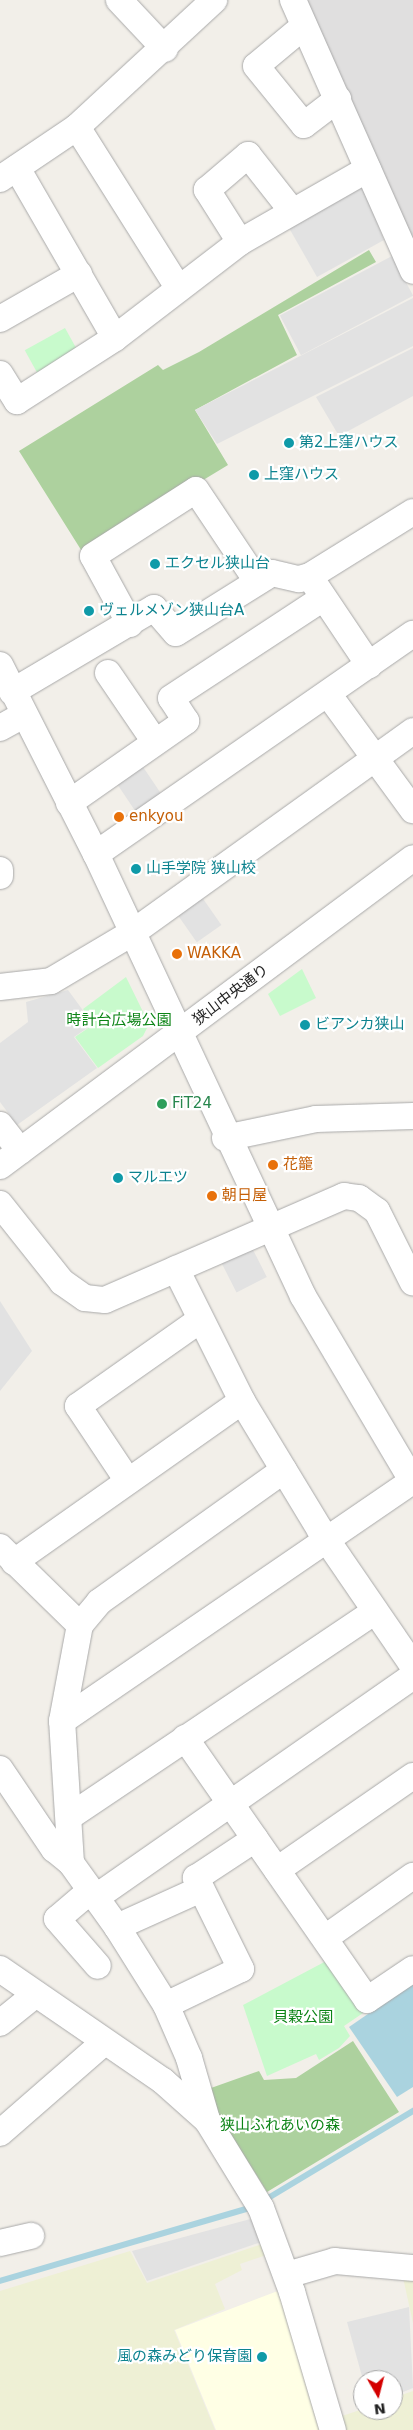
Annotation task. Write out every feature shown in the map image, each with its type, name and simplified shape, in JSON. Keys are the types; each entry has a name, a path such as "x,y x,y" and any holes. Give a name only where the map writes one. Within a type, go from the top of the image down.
{"street":[{"path":"119,0 165,49"},
{"path":"115,338 79,274 8,174 77,127 165,49 214,0"},
{"path":"293,0 413,272"},
{"path":"304,26 256,66 304,125 338,99"},
{"path":"77,127 179,289"},
{"path":"240,242 207,190 248,155 292,211"},
{"path":"0,374 17,401 115,338 240,242 292,211 326,197 368,169"},
{"path":"0,319 79,274"},
{"path":"130,624 93,556 196,490 257,582"},
{"path":"0,728 18,704 154,608 176,634 272,573 299,579 310,576 413,512"},
{"path":"310,576 322,598 369,665"},
{"path":"69,803 186,721 171,698 322,598"},
{"path":"96,854 413,634"},
{"path":"0,666 96,854 225,1138 268,1227 336,1357 413,1481 326,1538 62,1721"},
{"path":"108,673 155,742"},
{"path":"328,694 413,810"},
{"path":"0,987 51,981 132,934 413,731"},
{"name":"狭山中央通り","path":"10,1158 413,858"},
{"path":"0,870 0,876"},
{"path":"225,1138 316,1119 413,1116"},
{"path":"0,1125 10,1158"},
{"path":"0,1204 62,1282 85,1298 106,1300 334,1197 359,1198 377,1211 413,1283"},
{"path":"176,1269 242,1401 326,1538 374,1612 413,1666"},
{"path":"128,1481 78,1406 200,1320"},
{"path":"80,1625 7,1554 128,1481 242,1401"},
{"path":"72,1863 62,1721 80,1625 99,1602 284,1470"},
{"path":"69,1817 374,1612"},
{"path":"98,1966 57,1919 413,1676"},
{"path":"185,1738 367,2000 413,1969"},
{"path":"0,1769 54,1850 72,1863 117,1927 166,2005 189,2058 207,2120 259,2203 287,2275 333,2430"},
{"path":"278,1870 413,1776"},
{"path":"166,2005 242,1969 196,1878 255,1839"},
{"path":"325,1938 413,1876"},
{"path":"117,1927 201,1889"},
{"path":"0,1969 103,2043 163,2081 207,2120"},
{"path":"0,2023 36,1994"},
{"path":"0,2133 103,2043"},
{"path":"0,2243 31,2236"},
{"path":"287,2275 335,2261 413,2268"}],"shaded area":[{"path":"305,0 413,0 413,244"},
{"path":"354,186 364,188 384,240 317,277 285,221"},
{"path":"392,256 413,296 301,355 280,316"},
{"path":"413,298 413,346 217,444 195,410"},
{"path":"413,348 413,396 339,436 316,397"},
{"path":"139,761 164,798 138,816 113,778"},
{"path":"199,893 221,925 197,942 174,910"},
{"path":"68,990 93,1024 74,1037 97,1068 17,1125 0,1102 0,1043 28,1022 26,1002"},
{"path":"250,1244 267,1277 237,1292 220,1259"},
{"path":"0,1301 32,1351 0,1391"},
{"path":"258,2217 267,2240 147,2281 132,2251"},
{"path":"268,2242 272,2253 240,2264 242,2270 215,2284 225,2309 174,2330 215,2430 0,2430 0,2291 130,2251 147,2283"},
{"path":"402,2273 413,2274 413,2323"},
{"path":"283,2289 327,2430 216,2430 175,2330"},
{"path":"409,2307 413,2388 403,2392 403,2370 360,2370 347,2322"},
{"path":"413,2391 413,2430 343,2430 339,2417 353,2412 353,2420 403,2420 403,2394"}],"green space":[{"path":"369,250 376,262 278,315 297,355 195,410 228,465 83,553 19,451 158,365 163,370 199,352"},
{"path":"65,328 79,353 39,376 25,350"},
{"path":"302,969 316,998 280,1016 268,994"},
{"name":"時計台広場公園","path":"126,977 149,1024 143,1036 98,1068 75,1037 94,1024 83,1009"},
{"name":"貝穀公園","path":"330,1959 366,2011 344,2026 350,2036 339,2048 319,2060 316,2054 267,2076 243,2005"},
{"name":"狭山ふれあいの森","path":"353,2041 399,2112 267,2192 212,2104 211,2088 259,2071 264,2080 296,2078"}],"water":[{"path":"413,1983 413,2087 397,2097 349,2027"}],"waterway":[{"path":"265,2200 413,2111"},
{"path":"0,2281 253,2207"}],"place":[{"name":"第2上窪ハウス","path":"289,443"},
{"name":"上窪ハウス","path":"254,475"},
{"name":"エクセル狭山台","path":"155,564"},
{"name":"ヴェルメゾン狭山台A","path":"89,611"},
{"name":"enkyou","path":"119,817"},
{"name":"山手学院 狭山校","path":"136,869"},
{"name":"WAKKA","path":"177,954"},
{"name":"ビアンカ狭山","path":"305,1025"},
{"name":"FiT24","path":"162,1104"},
{"name":"花籠","path":"273,1165"},
{"name":"マルエツ","path":"118,1178"},
{"name":"朝日屋","path":"212,1196"},
{"name":"風の森みどり保育園","path":"262,2357"}]}
